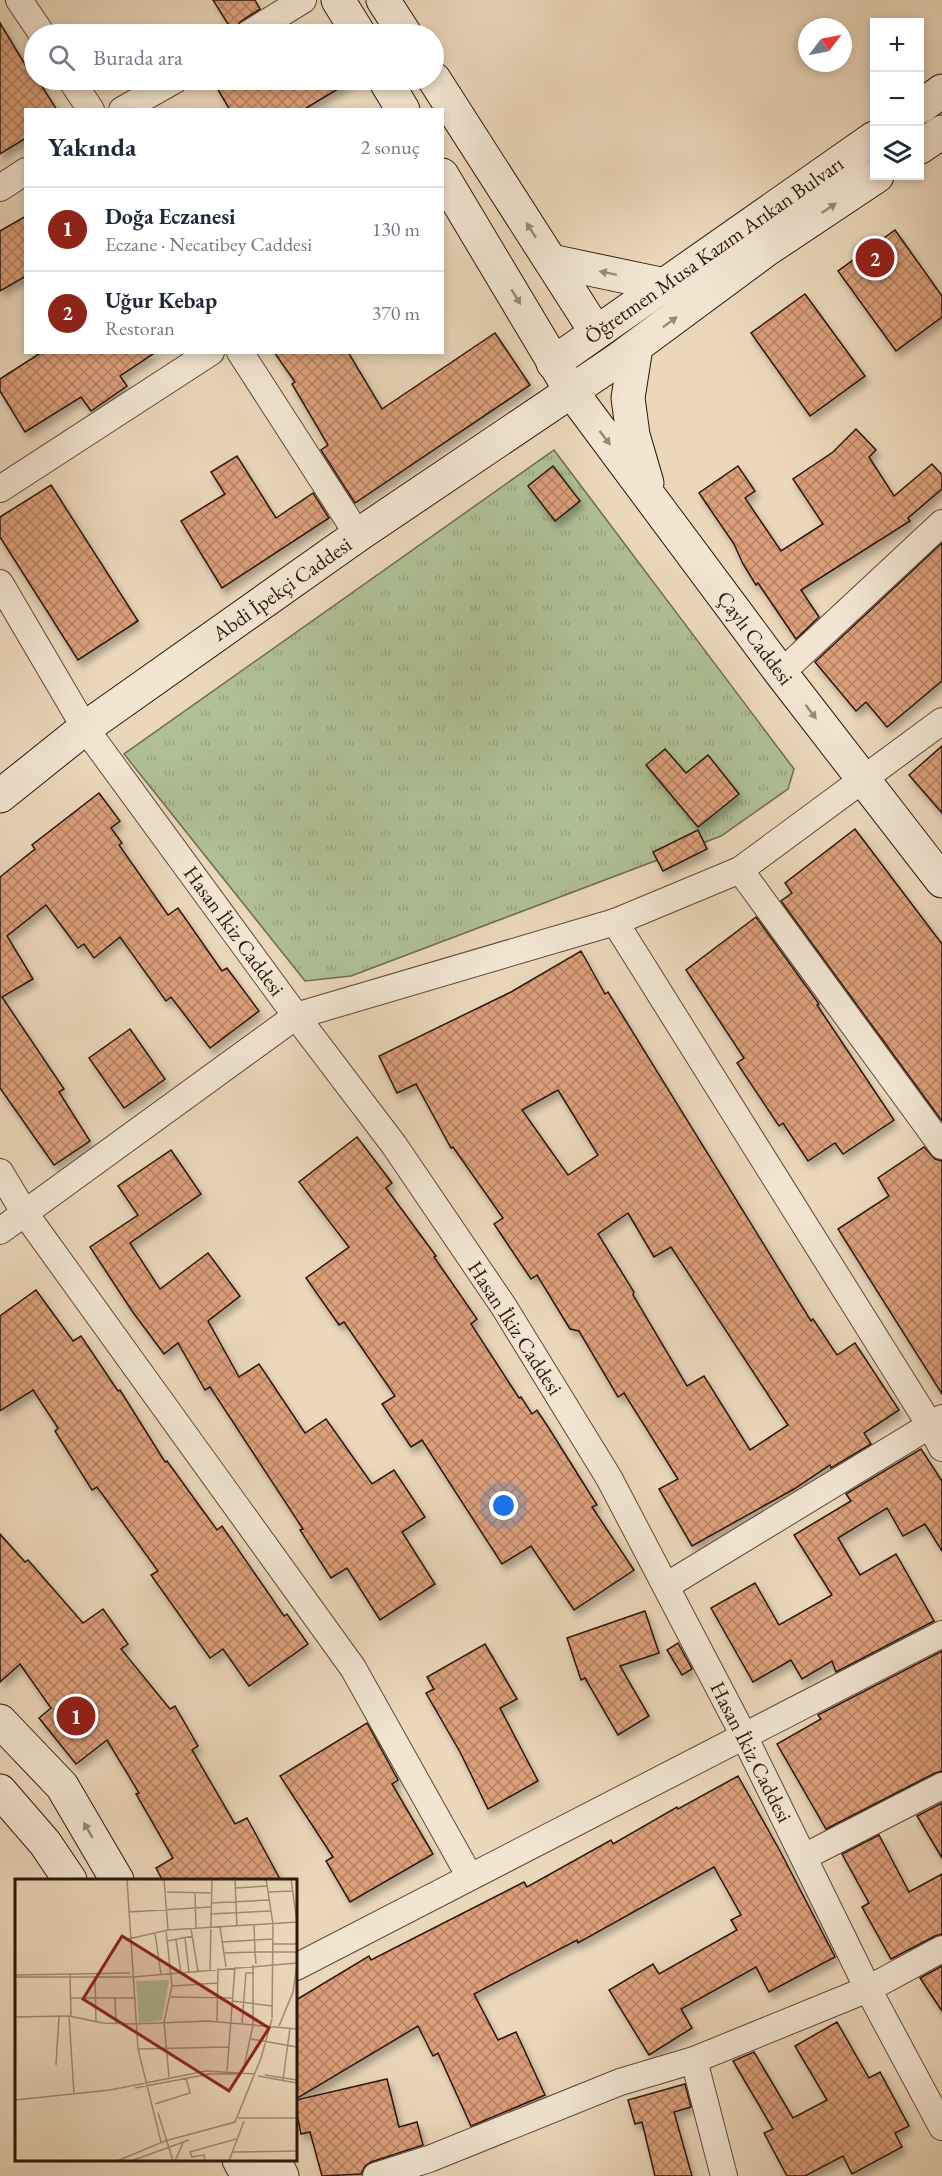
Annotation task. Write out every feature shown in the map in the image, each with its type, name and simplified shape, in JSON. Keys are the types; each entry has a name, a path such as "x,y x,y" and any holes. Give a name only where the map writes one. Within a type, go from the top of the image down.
{"street":[{"path":"19,0 35,24"},
{"path":"264,24 303,0"},
{"path":"338,0 353,24"},
{"path":"383,0 399,24"},
{"path":"78,90 90,108"},
{"path":"126,108 157,90"},
{"path":"392,90 402,108"},
{"path":"441,90 596,332"},
{"path":"924,104 942,91"},
{"path":"924,144 942,132"},
{"name":"Öğretmen Musa Kazım Arıkan Bulvarı","path":"553,363 870,141"},
{"path":"0,188 24,172"},
{"name":"Çaylı Caddesi","path":"444,178 570,392 863,780 941,876"},
{"name":"Öğretmen Musa Kazım Arıkan Bulvarı","path":"570,392 766,250 871,180"},
{"path":"551,261 665,285"},
{"path":"636,346 628,398 633,435 652,502"},
{"path":"0,489 208,354"},
{"path":"241,354 358,534"},
{"name":"Abdi İpekçi Caddesi","path":"0,796 85,728 358,534 570,392"},
{"path":"781,673 942,523"},
{"name":"Hasan İkiz Caddesi","path":"0,583 85,728 296,1016 394,1145 504,1307 609,1478 744,1736 868,1989 942,2127"},
{"path":"0,1231 296,1016 615,922 740,870 942,721"},
{"path":"0,806 85,728"},
{"path":"740,870 942,1146"},
{"path":"615,922 936,1422 942,1448"},
{"path":"0,1172 24,1212 352,1668 470,1877"},
{"path":"666,1586 936,1422"},
{"path":"297,1966 942,1634"},
{"path":"0,1721 62,1786 116,1879"},
{"path":"804,1857 942,1786"},
{"path":"0,1791 45,1843 69,1879"},
{"path":"376,2176 429,2159 620,2082 694,2060 868,1989 942,1949"},
{"path":"694,2060 724,2176"},
{"path":"240,2161 248,2176"},
{"path":"274,2161 282,2176"}],"green space":[{"path":"554,450 794,769 788,789 721,836 351,976 305,981 124,754"}],"building":[{"path":"213,0 255,0 260,9 239,24 228,24"},
{"path":"0,23 24,63 24,90 44,90 56,108 24,108 24,139 0,154"},
{"path":"218,90 336,90 306,108 229,108"},
{"path":"24,217 24,277 0,291 0,231"},
{"path":"895,230 942,296 942,317 896,351 838,271"},
{"path":"805,294 865,376 810,416 751,333"},
{"path":"495,333 530,385 355,503 321,450 328,445 292,384 295,382 275,354 349,354 382,409"},
{"path":"39,354 153,354 120,376 127,386 91,411 81,397 25,432 0,391 0,379"},
{"path":"856,429 876,450 869,457 894,496 932,464 942,475 942,489 908,518 910,521 801,590 819,617 796,639 758,583 756,585 734,544 699,493 738,466 755,491 745,498 781,551 823,524 793,479 833,452"},
{"path":"237,456 276,518 313,493 329,518 222,588 181,521 225,494 211,472"},
{"path":"553,466 580,501 555,521 528,486"},
{"path":"51,485 138,621 78,660 0,537 0,517"},
{"path":"942,543 942,681 887,727 866,702 856,711 815,662"},
{"path":"942,746 942,813 909,775"},
{"path":"665,749 686,773 708,755 739,794 698,827 646,765"},
{"path":"99,793 120,821 111,828 122,843 119,845 168,915 178,908 222,971 227,968 259,1011 210,1048 171,997 166,1001 120,937 94,958 84,944 78,948 46,905 7,936 33,979 2,997 64,1089 59,1092 90,1141 54,1165 0,1088 0,877 35,849 32,845"},
{"path":"855,829 942,944 942,1121 781,901 792,893 785,883"},
{"path":"698,830 707,849 663,871 653,852"},
{"path":"756,917 819,1004 817,1005 894,1120 843,1154 835,1143 808,1161 783,1123 779,1126 737,1063 744,1058 686,970"},
{"path":"581,951 605,994 608,992 811,1321 813,1319 837,1355 855,1343 899,1410 864,1433 871,1444 831,1468 830,1465 794,1489 692,1546 659,1489 678,1479 624,1393 618,1397 579,1331 570,1329 537,1275 531,1279 494,1224 503,1218 453,1147 451,1148 416,1084 397,1093 379,1056 511,992","holes":["558,1090 598,1155 568,1175 522,1110","628,1213 654,1257 671,1247 788,1425 750,1450 704,1376 687,1386 598,1234"]},
{"path":"130,1029 165,1079 124,1108 89,1058"},
{"path":"357,1137 392,1183 386,1188 436,1256 434,1257 477,1319 471,1324 519,1398 521,1397 532,1414 537,1410 597,1505 592,1507 634,1570 574,1610 531,1546 502,1564 422,1440 411,1447 382,1404 395,1396 344,1322 339,1325 306,1278 349,1247 299,1182"},
{"path":"924,1147 935,1159 942,1161 942,1394 838,1229 889,1196 878,1178"},
{"path":"171,1150 201,1194 130,1243 160,1289 208,1253 240,1296 208,1321 239,1377 259,1364 305,1433 326,1419 372,1484 394,1470 425,1517 402,1532 435,1584 380,1620 347,1568 331,1578 300,1530 303,1529 210,1387 205,1390 178,1343 164,1354 132,1311 90,1247 138,1215 118,1186"},
{"path":"36,1290 73,1341 81,1336 118,1391 120,1390 165,1462 167,1461 217,1530 222,1526 284,1616 287,1614 308,1644 249,1686 223,1649 210,1658 151,1575 158,1571 97,1487 92,1490 55,1431 58,1428 33,1390 0,1411 0,1316"},
{"path":"921,1449 942,1481 942,1551 925,1524 903,1536 887,1508 838,1538 860,1575 896,1554 934,1621 836,1672 832,1661 802,1679 791,1660 753,1682 711,1608 755,1583 779,1625 832,1595 794,1535 851,1501 846,1494"},
{"path":"0,1534 25,1562 28,1560 83,1623 103,1609 128,1644 121,1649 170,1709 175,1706 198,1746 192,1750 235,1824 247,1818 280,1879 162,1879 156,1868 173,1858 136,1794 139,1793 107,1740 76,1764 39,1718 51,1708 20,1664 0,1682"},
{"path":"645,1611 659,1653 620,1666 649,1716 618,1735 585,1678 581,1680 567,1638"},
{"path":"678,1643 692,1669 682,1675 667,1650"},
{"path":"485,1644 517,1699 500,1708 538,1781 488,1809 460,1752 426,1693 434,1689 427,1677"},
{"path":"942,1651 942,1771 826,1829 777,1744 821,1719 818,1715"},
{"path":"367,1723 398,1780 392,1784 433,1854 350,1902 326,1861 333,1857 280,1776"},
{"path":"738,1776 835,1957 769,1992 756,1967 681,2009 692,2028 649,2055 609,1990 653,1964 659,1974 737,1930 731,1920 741,1915 714,1867 578,1943 577,1940 474,1994 498,2040 516,2032 545,2095 471,2126 438,2053 433,2056 418,2026 297,2098 297,1999 369,1956 371,1960 524,1882 527,1887 611,1840 613,1844 677,1807 678,1809"},
{"path":"942,1803 942,1858 917,1816"},
{"path":"879,1835 909,1892 942,1874 942,1934 891,1959 862,1907 869,1903 842,1854"},
{"path":"942,1966 942,2011 920,1978"},
{"path":"837,2022 869,2078 880,2072 909,2126 895,2133 902,2147 852,2174 843,2156 805,2176 787,2176 764,2133 773,2129 733,2061 754,2052 793,2118 827,2100 795,2046"},
{"path":"387,2079 399,2127 417,2122 423,2145 371,2162 365,2166 361,2174 322,2176 310,2132 301,2134 297,2100"},
{"path":"685,2084 691,2107 674,2112 692,2176 655,2176 642,2122 635,2124 628,2100"}],"place":[{"name":"Uğur Kebap","path":"875,258"},
{"name":"Doğa Eczanesi","path":"76,1716"}]}
